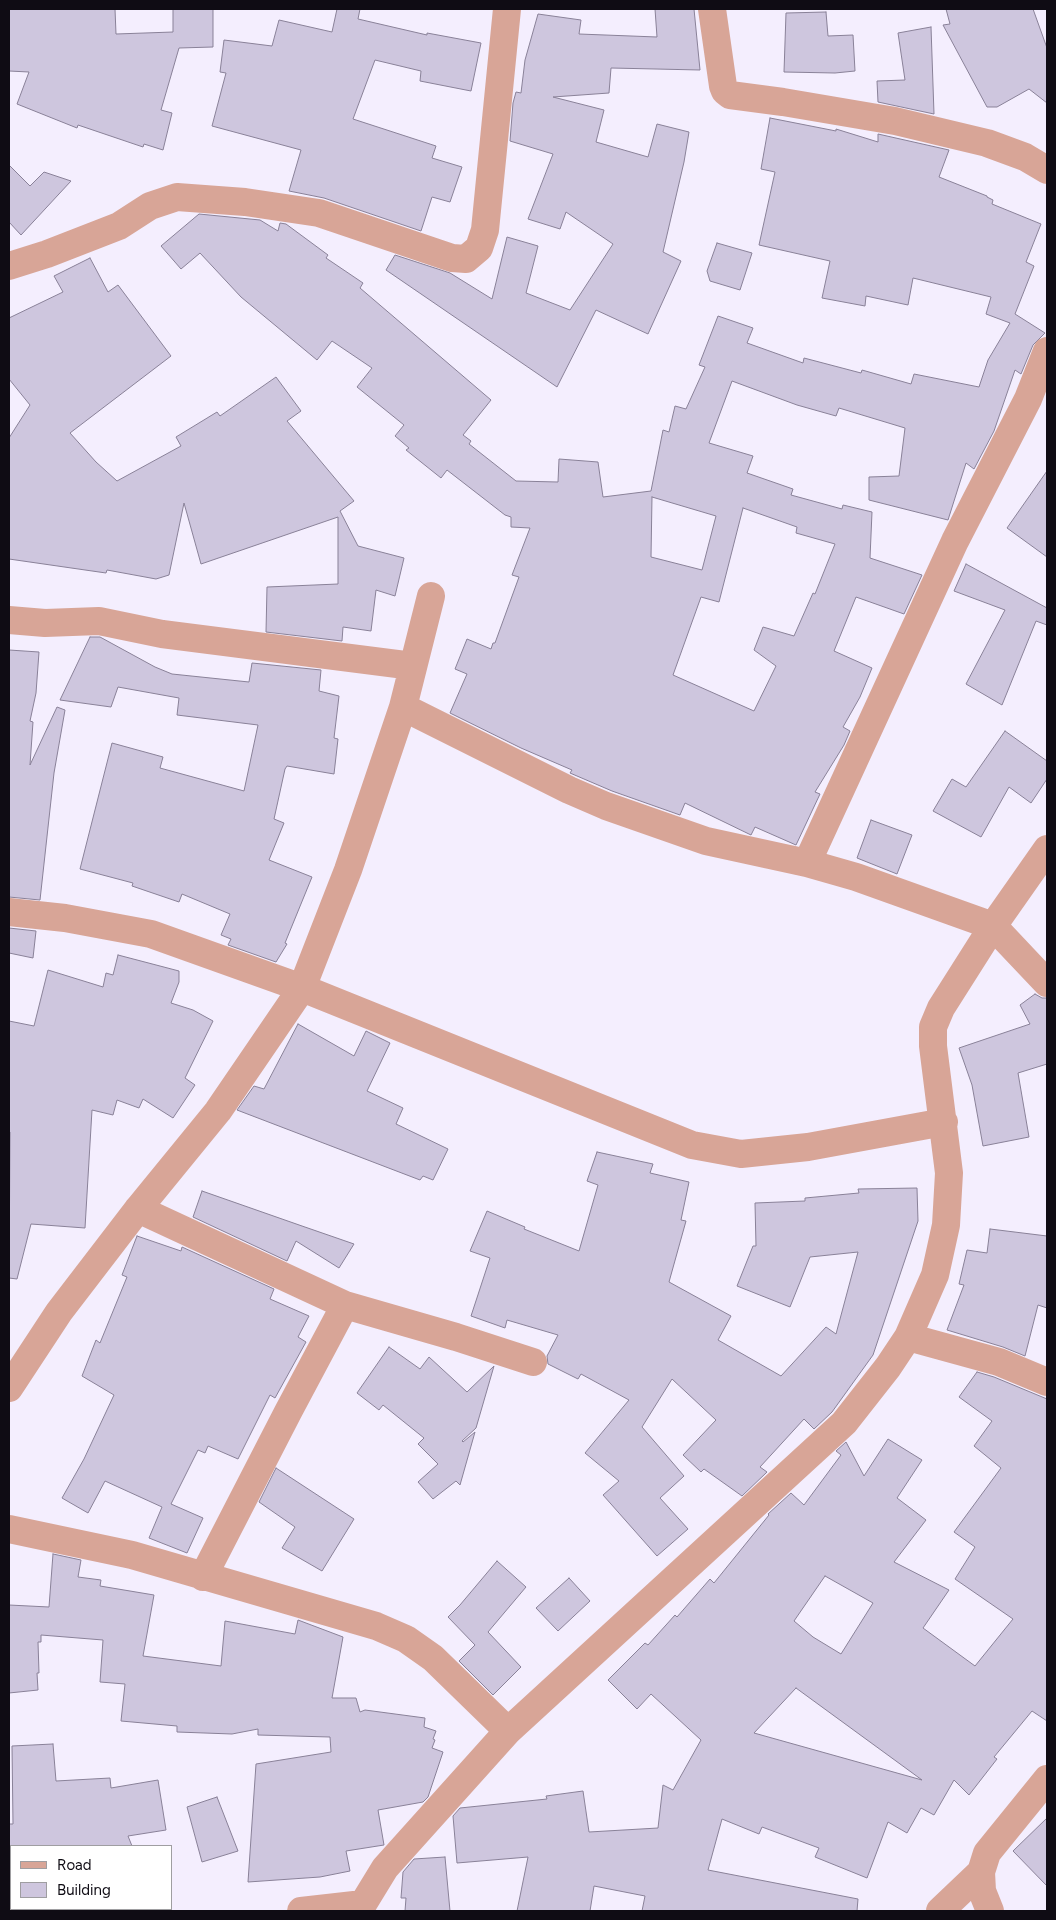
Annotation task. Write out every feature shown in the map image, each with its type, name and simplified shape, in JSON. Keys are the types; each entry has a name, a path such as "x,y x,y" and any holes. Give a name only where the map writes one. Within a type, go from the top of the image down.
{"street":[{"path":"9,266 47,254 119,226 150,206 178,197 245,202 319,213 452,258 466,259 479,248 485,230 508,9"},
{"path":"712,9 723,86 730,95 783,102 904,124 986,143 1025,157 1047,170"},
{"path":"807,862 955,541 1028,399 1047,351"},
{"path":"9,1388 59,1312 138,1209 218,1111 302,988 348,870 402,707 431,596"},
{"path":"9,620 45,623 99,621 162,634 413,666"},
{"path":"402,707 569,790 606,806 706,841 807,862 856,876 993,926 1047,983"},
{"path":"301,1911 362,1907 385,1868 508,1731 844,1423 888,1367 908,1337 935,1274 946,1225 949,1174 933,1046 933,1028 941,1008 993,926 1047,849"},
{"path":"9,912 65,918 151,934 302,988 692,1145 741,1154 808,1147 944,1122"},
{"path":"138,1209 345,1306 456,1337 534,1362"},
{"path":"203,1577 345,1306"},
{"path":"908,1337 999,1362 1047,1382"},
{"path":"9,1529 132,1555 376,1626 406,1639 433,1658 508,1731"},
{"path":"990,1911 982,1891 981,1872 987,1853 1047,1779"},
{"path":"940,1911 981,1872"}],"building":[{"path":"9,9 115,9 116,34 173,32 173,9 213,9 213,47 179,48 161,110 172,113 163,150 144,144 143,147 78,125 77,128 17,104 29,72 9,71"},
{"path":"337,9 360,9 358,19 427,35 427,33 481,43 471,91 420,81 421,71 375,60 353,119 436,146 432,158 462,167 450,202 432,197 421,231 324,198 289,191 301,150 212,126 226,73 220,72 224,40 272,46 279,20 332,32"},
{"path":"655,9 694,9 700,70 611,68 609,93 553,97 604,110 596,142 648,157 657,124 689,132 663,252 681,261 648,334 596,310 557,387 386,270 395,255 450,273 492,299 507,237 538,246 526,293 570,310 613,244 566,212 560,229 528,219 553,154 510,141 513,103 516,92 521,93 525,60 538,14 581,20 579,34 657,37"},
{"path":"946,9 1033,9 1047,48 1047,103 1029,89 997,107 987,107 943,25 950,24"},
{"path":"826,12 828,36 853,35 855,71 835,73 784,72 786,13"},
{"path":"931,27 934,114 878,102 877,81 905,80 898,33"},
{"path":"770,118 836,131 836,129 878,142 878,134 949,150 939,177 987,196 993,200 992,204 1041,224 1026,262 1034,266 1015,314 1045,333 1033,345 1021,374 1015,370 994,431 974,469 966,463 948,520 869,500 869,477 899,476 905,428 839,408 836,416 797,405 732,381 709,443 753,456 747,473 793,489 791,495 842,509 843,505 872,512 870,558 922,575 904,614 856,597 834,651 872,668 860,697 843,727 850,731 844,745 815,792 820,794 796,845 755,827 751,835 685,803 680,815 612,791 570,773 572,770 521,748 450,713 467,674 455,669 467,639 491,649 493,643 495,643 519,577 512,575 530,528 511,527 511,517 505,515 447,470 441,478 406,450 409,448 395,436 404,425 357,387 372,368 332,341 317,360 241,297 200,253 181,269 161,246 199,214 260,220 278,231 280,223 286,224 328,255 326,258 363,283 360,288 491,400 463,435 471,441 469,444 516,481 558,482 559,459 598,462 603,497 651,491 663,430 669,432 675,406 686,409 705,367 699,365 718,316 753,328 747,343 803,363 804,358 861,373 862,370 911,384 914,374 979,387 988,360 1010,323 986,314 991,297 913,278 908,305 866,296 865,306 822,298 830,261 759,245 775,172 761,169","holes":["652,497 716,516 702,570 651,557","743,508 797,527 796,533 835,544 815,594 813,593 794,636 763,627 754,650 776,666 754,711 673,675 701,597 719,602"]},
{"path":"9,165 30,186 44,172 71,181 21,235 9,222"},
{"path":"717,243 752,253 740,290 710,281 707,271"},
{"path":"90,258 108,292 118,285 171,356 70,433 96,462 117,481 181,446 176,437 217,412 220,416 276,377 301,411 287,421 354,501 340,511 358,546 404,558 395,596 376,590 371,631 343,627 342,641 266,632 267,587 338,584 338,517 201,564 184,503 169,575 156,579 107,570 106,573 9,559 9,438 30,405 9,379 9,318 63,292 54,276"},
{"path":"1047,471 1047,557 1007,528"},
{"path":"966,564 1047,608 1047,625 1036,621 1002,705 966,684 1005,610 954,591"},
{"path":"90,637 100,637 155,667 172,674 249,682 252,663 321,670 319,691 339,696 334,738 338,739 334,774 287,766 285,769 274,819 284,823 269,860 312,877 285,943 287,944 276,962 228,945 231,939 221,935 230,914 182,894 179,902 132,886 133,883 80,869 112,743 163,757 160,768 244,791 258,725 177,715 179,698 118,687 111,707 60,700"},
{"path":"9,650 39,652 36,693 30,721 33,722 30,765 57,707 65,710 54,773 40,900 9,897"},
{"path":"1005,731 1047,761 1047,779 1031,803 1009,787 981,837 933,811 952,779 966,787"},
{"path":"871,820 912,835 897,874 857,858"},
{"path":"9,928 36,931 33,958 9,953"},
{"path":"118,955 179,971 179,982 171,1003 193,1010 213,1021 185,1078 195,1085 173,1118 143,1099 139,1108 117,1100 113,1115 92,1110 85,1228 31,1224 17,1279 9,1278 9,1021 34,1026 48,970 103,987 106,973 113,975"},
{"path":"1035,994 1042,998 1047,998 1047,1064 1018,1073 1029,1137 983,1146 972,1085 959,1048 1030,1024 1020,1005"},
{"path":"298,1024 354,1056 366,1031 390,1043 367,1091 403,1108 396,1124 448,1149 433,1180 423,1176 420,1180 237,1110 254,1086 264,1089"},
{"path":"597,1152 653,1164 650,1173 689,1182 681,1220 686,1221 669,1282 731,1316 718,1340 781,1376 826,1327 836,1334 858,1252 810,1257 790,1307 737,1286 753,1246 756,1246 755,1203 805,1201 805,1198 859,1193 858,1189 917,1188 918,1221 873,1355 832,1412 814,1429 804,1419 760,1467 767,1472 742,1496 704,1469 701,1472 683,1455 716,1420 672,1379 642,1427 684,1476 660,1498 688,1529 657,1556 603,1495 619,1481 585,1453 629,1400 581,1374 578,1379 548,1364 547,1356 558,1335 507,1320 505,1328 471,1316 490,1258 470,1251 487,1211 525,1227 524,1229 579,1251 598,1185 587,1181"},
{"path":"202,1191 354,1244 339,1268 296,1241 287,1261 193,1217"},
{"path":"990,1229 1047,1236 1047,1308 1038,1305 1025,1356 1003,1347 947,1330 964,1285 959,1284 967,1250 987,1253"},
{"path":"137,1236 181,1251 182,1247 274,1289 270,1299 309,1316 298,1337 306,1342 275,1398 270,1395 238,1459 208,1446 205,1453 198,1450 171,1504 203,1518 187,1553 149,1538 162,1507 105,1481 88,1513 62,1498 84,1459 114,1395 82,1376 96,1340 100,1343 127,1277 122,1275"},
{"path":"389,1347 420,1369 429,1357 467,1392 494,1366 476,1428 462,1441 475,1432 460,1485 456,1481 433,1499 418,1482 438,1464 418,1444 424,1438 383,1405 379,1410 357,1393"},
{"path":"977,1372 1047,1399 1047,1721 1032,1711 994,1757 997,1759 969,1795 954,1780 934,1815 921,1808 907,1833 888,1822 867,1878 815,1857 819,1848 762,1827 759,1834 722,1819 708,1870 858,1899 857,1911 642,1911 645,1896 594,1886 590,1911 517,1911 528,1857 457,1863 453,1816 460,1808 547,1799 546,1796 583,1791 589,1832 658,1828 663,1785 673,1790 701,1740 651,1694 637,1709 608,1680 645,1643 648,1645 675,1615 677,1617 710,1579 714,1583 768,1514 791,1493 804,1505 841,1455 836,1451 846,1442 864,1476 888,1439 922,1460 897,1498 926,1520 894,1562 949,1590 923,1628 975,1666 1013,1619 955,1579 975,1547 954,1532 1001,1468 974,1446 992,1421 959,1397","holes":["825,1576 873,1603 841,1654 813,1637 794,1621","796,1688 922,1780 754,1733"]},
{"path":"276,1468 354,1519 322,1571 282,1548 295,1527 259,1502"},
{"path":"53,1554 81,1560 78,1577 101,1580 100,1586 154,1595 143,1656 221,1666 225,1621 295,1634 298,1620 343,1637 332,1698 356,1698 360,1712 365,1710 425,1718 424,1727 436,1731 432,1748 443,1752 428,1797 423,1802 378,1810 384,1845 346,1851 350,1871 320,1877 248,1882 256,1764 331,1752 330,1737 258,1735 258,1729 232,1734 177,1732 177,1726 121,1721 125,1684 100,1682 103,1640 41,1635 41,1642 38,1642 38,1690 9,1693 9,1605 49,1607"},
{"path":"497,1561 526,1587 488,1632 521,1667 493,1695 459,1661 475,1645 448,1617"},
{"path":"569,1578 590,1601 558,1631 536,1608"},
{"path":"53,1744 56,1781 110,1778 111,1788 158,1780 166,1830 128,1836 132,1845 9,1846 9,1824 13,1824 12,1746"},
{"path":"217,1797 238,1851 202,1862 187,1807"},
{"path":"1047,1818 1047,1886 1013,1851"},
{"path":"445,1857 450,1911 405,1911 406,1898 401,1898 403,1872 414,1859"}]}
